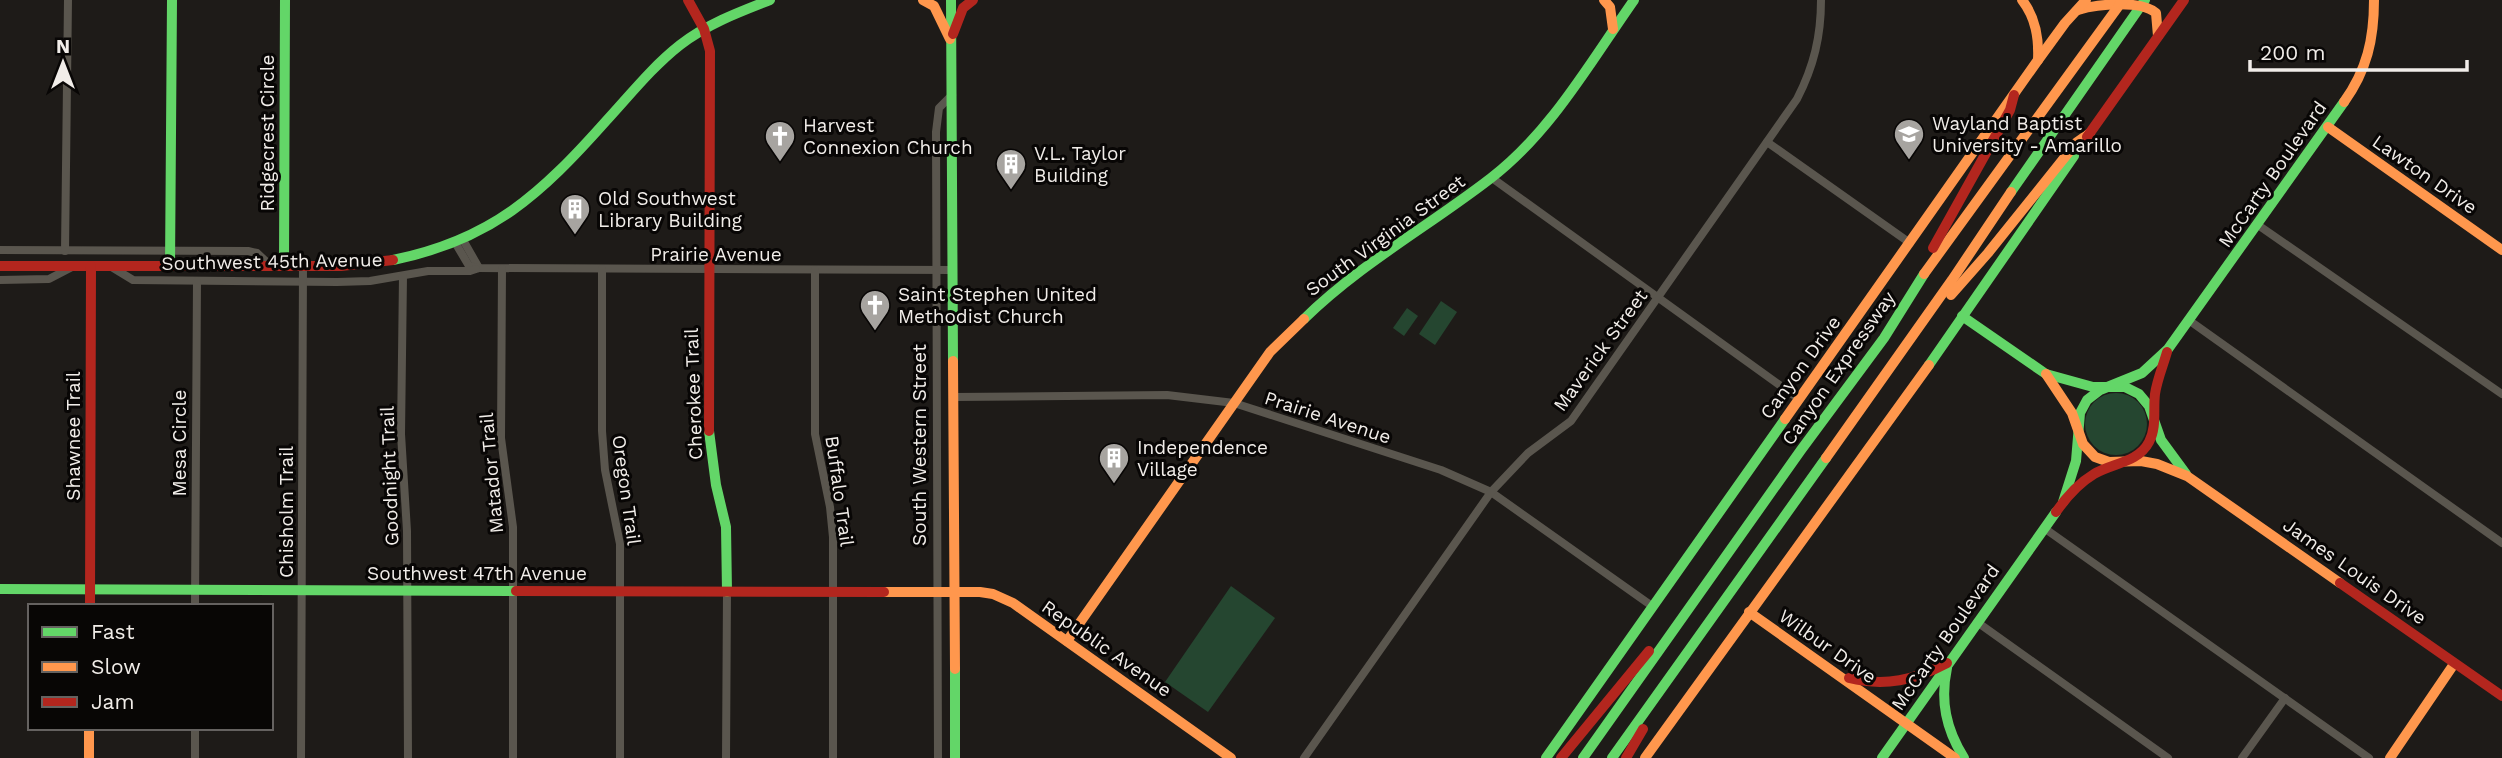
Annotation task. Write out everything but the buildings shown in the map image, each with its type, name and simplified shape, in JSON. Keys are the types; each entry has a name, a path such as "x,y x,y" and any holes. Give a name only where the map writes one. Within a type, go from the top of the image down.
{"main road":[{"path":"170,267 172,0"},
{"name":"Ridgecrest Circle","path":"284,266 285,0"},
{"name":"Cherokee Trail","path":"688,0 704,29 710,51 709,427 716,485 726,527 727,592"},
{"name":"Southwest 45th Avenue","path":"0,266 367,264 418,256 460,242 516,210 541,189 643,78 682,43 704,29 770,0"},
{"path":"923,0 934,6 951,40"},
{"name":"South Western Street","path":"951,0 955,758"},
{"path":"951,40 963,8 974,0"},
{"path":"1604,0 1611,7 1614,29"},
{"name":"South Virginia Street","path":"1067,641 1270,352 1320,303 1369,264 1492,178 1546,125 1634,0"},
{"path":"2022,0 2033,18 2040,41 2038,60"},
{"name":"Canyon Drive","path":"1546,758 2038,60 2086,0"},
{"name":"Canyon Expressway","path":"1583,758 1801,450 1884,338 1919,281 2123,0"},
{"path":"1612,758 1952,280 2145,0"},
{"path":"1645,758 1891,419 2184,0"},
{"name":"McCarty Boulevard","path":"2063,502 2077,457 2078,419 2086,400 2100,390 2144,371 2168,350 2190,321 2328,127 2366,68 2373,41 2374,0"},
{"path":"2076,11 2099,4 2151,7 2159,20 2158,36"},
{"path":"1919,281 1922,265 2010,110 2014,95"},
{"name":"Lawton Drive","path":"2328,127 2502,250"},
{"path":"1879,382 1890,374 1943,303 1988,253 2077,142 2090,133"},
{"name":"Shawnee Trail","path":"90,604 91,266"},
{"name":"James Louis Drive","path":"1962,316 2046,374 2093,387 2125,387 2138,394 2150,406 2161,440 2188,476"},
{"name":"McCarty Boulevard","path":"1882,758 2063,502 2090,476 2131,460 2143,451 2153,435 2155,394 2168,350"},
{"name":"James Louis Drive","path":"2046,374 2072,413 2083,443 2095,457 2109,462 2141,461 2157,464 2188,476 2502,696"},
{"path":"1561,758 1661,637 1702,582 1713,576"},
{"name":"Southwest 47th Avenue","path":"0,589 953,592"},
{"name":"Republic Avenue","path":"953,592 980,592 1003,597 1231,758"},
{"name":"Wilbur Drive","path":"1749,612 1955,758"},
{"path":"1836,674 1872,683 1895,683 1921,676 1949,662"},
{"path":"1949,662 1945,677 1944,707 1952,738 1964,758"},
{"path":"2389,758 2454,664"},
{"path":"1626,758 1659,702 1667,681"},
{"path":"89,730 89,758"}],"street":[{"path":"65,251 68,0"},
{"name":"Maverick Street","path":"1304,758 1491,492 1528,453 1571,421 1797,99 1809,74 1819,40 1821,0"},
{"name":"South Western Street","path":"938,758 936,120 939,107 952,95"},
{"path":"1767,142 1910,243"},
{"path":"1492,178 1799,399"},
{"path":"2258,225 2502,394"},
{"path":"460,242 469,266 479,268"},
{"name":"Southwest 45th Avenue","path":"0,250 248,251 257,253 271,266"},
{"path":"418,256 421,272"},
{"name":"Southwest 45th Avenue","path":"0,280 49,279 74,266"},
{"name":"Southwest 45th Avenue","path":"110,266 133,280 303,282 370,281 421,272 470,271 479,268"},
{"path":"236,266 236,281"},
{"name":"Chisholm Trail","path":"301,758 303,266"},
{"name":"Prairie Avenue","path":"479,268 953,270"},
{"name":"Matador Trail","path":"502,269 501,438 513,527 513,758"},
{"name":"Oregon Trail","path":"602,270 602,431 605,470 620,544 620,758"},
{"name":"Buffalo Trail","path":"815,270 815,434 832,519 832,758"},
{"name":"Goodnight Trail","path":"403,276 401,434 407,531 408,758"},
{"name":"Mesa Circle","path":"195,604 197,281"},
{"path":"2190,321 2502,543"},
{"name":"Prairie Avenue","path":"953,397 1167,395 1234,403 1441,470 1491,492 1652,606"},
{"path":"2044,528 2369,758"},
{"path":"937,551 953,551"},
{"name":"Cherokee Trail","path":"726,758 727,592"},
{"path":"1977,622 2168,758"},
{"path":"2242,758 2285,698"},
{"path":"195,730 195,758"}],"green space":[{"path":"1441,301 1457,312 1435,345 1419,334"},
{"path":"1407,308 1418,316 1404,336 1393,328"},
{"path":"2110,393 2122,393 2138,402 2145,412 2145,436 2138,446 2122,455 2110,455 2099,450 2090,441 2085,430 2085,418 2090,407 2099,398"},
{"path":"1231,586 1275,618 1208,712 1165,682"}],"traffic: fast":[{"path":"170,267 172,0"},
{"path":"284,266 285,0"},
{"path":"393,260 459,240 512,210 559,171 651,72 680,45 712,25 770,0"},
{"path":"951,0 953,361"},
{"path":"1304,319 1348,281 1513,160 1569,95 1634,0"},
{"path":"2011,192 2145,0"},
{"path":"2063,502 2076,461 2080,413 2087,400 2100,390 2142,373 2168,349 2344,102"},
{"path":"1929,365 2074,156"},
{"path":"1583,758 1801,450 1884,338 1924,274"},
{"path":"1962,316 2046,374 2093,387 2125,387 2139,394 2149,406 2161,440 2186,474"},
{"path":"1546,758 1785,419"},
{"path":"709,431 716,485 726,527 727,592"},
{"path":"1612,758 1826,458"},
{"path":"1882,758 2056,512"},
{"path":"0,589 516,591"},
{"path":"1947,668 1944,692 1946,715 1964,758"},
{"path":"955,669 955,758"}],"traffic: slow":[{"path":"923,0 934,6 950,39"},
{"path":"1604,0 1610,7 1613,29"},
{"path":"2022,0 2036,28 2038,60"},
{"path":"1785,419 2038,60 2086,0"},
{"path":"1924,274 2123,0"},
{"path":"2344,102 2368,54 2374,0"},
{"path":"2078,10 2119,4 2140,6 2156,13 2158,36"},
{"path":"2328,127 2502,250"},
{"path":"1951,295 2077,142 2090,133"},
{"path":"1826,458 2011,192"},
{"path":"1067,641 1270,352 1304,319"},
{"path":"953,361 955,669"},
{"path":"1645,758 1929,365"},
{"path":"2046,374 2072,413 2083,444 2095,457 2109,462 2141,461 2157,464 2187,476 2340,583"},
{"path":"884,592 980,592 993,594 1013,603 1231,758"},
{"path":"1749,612 1955,758"},
{"path":"2390,758 2454,664"},
{"path":"89,730 89,758"}],"traffic: jam":[{"path":"688,0 704,29 710,51 709,431"},
{"path":"953,34 963,8 973,0"},
{"path":"2087,137 2184,0"},
{"path":"1933,248 2010,110 2014,95"},
{"path":"0,266 341,266 393,260"},
{"path":"90,604 91,266"},
{"path":"2056,512 2088,478 2132,458 2149,442 2153,430 2156,389 2167,352"},
{"path":"2340,583 2502,696"},
{"path":"516,591 884,592"},
{"path":"1561,758 1649,651"},
{"path":"1849,678 1887,682 1911,678 1947,663"},
{"path":"1626,758 1643,729"}],"place":[{"name":"Wayland Baptist University - Amarillo","path":"1909,161"},
{"name":"Harvest Connexion Church","path":"780,163"},
{"name":"V.L. Taylor Building","path":"1011,191"},
{"name":"Old Southwest Library Building","path":"575,236"},
{"name":"Saint Stephen United Methodist Church","path":"875,332"},
{"name":"Independence Village","path":"1114,485"}]}
